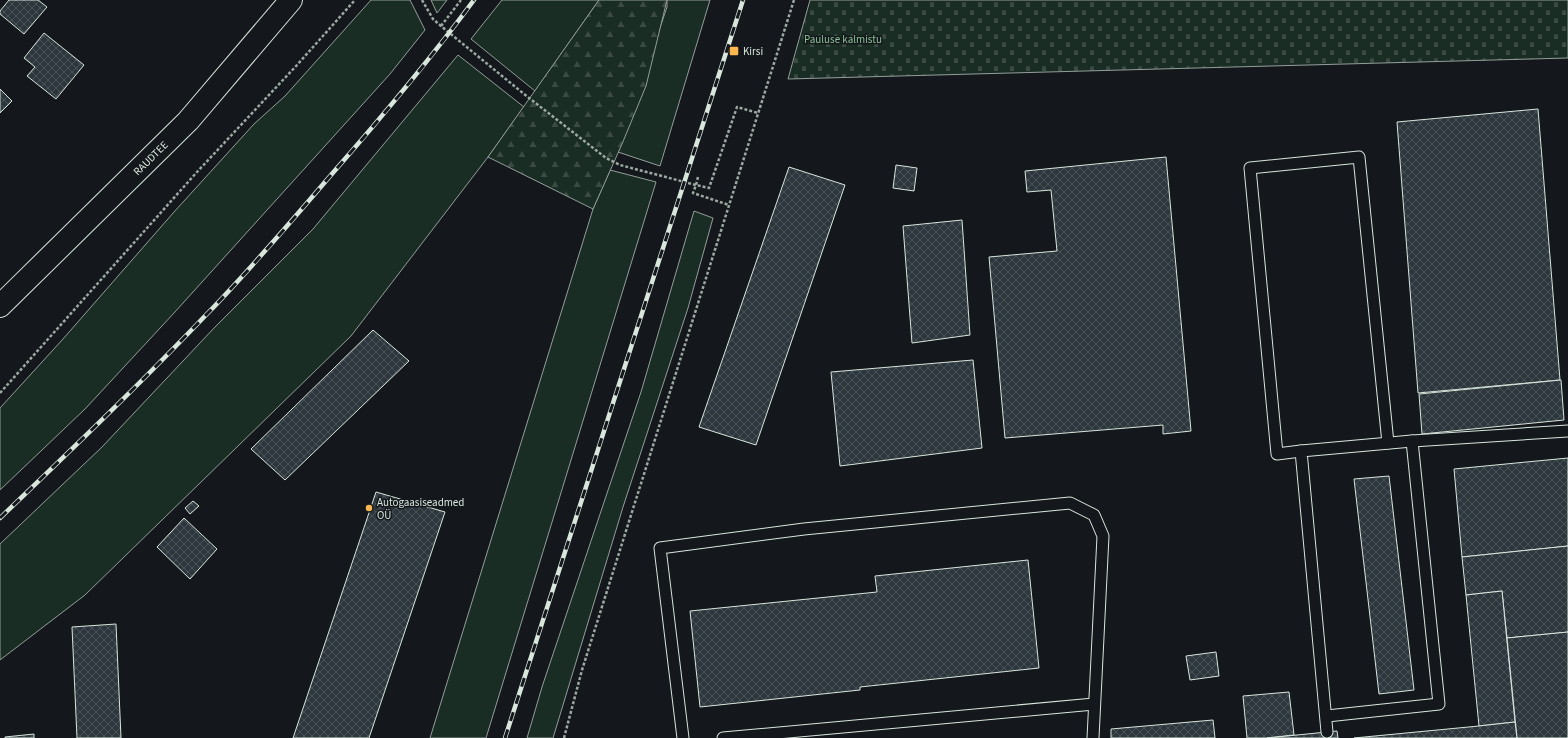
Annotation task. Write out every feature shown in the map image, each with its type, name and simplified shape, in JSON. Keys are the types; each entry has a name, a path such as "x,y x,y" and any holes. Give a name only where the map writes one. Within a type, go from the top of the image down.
{"street":[{"name":"RAUDTEE","path":"0,306 188,121 291,0"}],"lane":[{"path":"1388,443 1359,157 1250,168 1277,454 1412,441 1568,431"},
{"path":"1327,716 1439,704 1412,441"},
{"path":"1301,452 1327,716 1327,732"},
{"path":"682,738 660,548 804,529 1070,503 1094,515 1103,536 1093,738"},
{"path":"723,738 1094,704"}],"path":[{"path":"0,393 197,172 297,65 355,0"},
{"path":"422,0 433,19 441,26 530,99 606,158 620,165 709,188 737,107 758,113"},
{"path":"441,26 461,0"},
{"path":"564,738 582,670 794,0"},
{"path":"698,177 693,193 730,205"}],"green space":[{"path":"371,0 410,0 425,30 390,74 174,313 85,409 0,490 0,408 254,124 285,96"},
{"path":"431,0 447,0 437,13"},
{"path":"502,0 599,0 535,91 471,39"},
{"path":"599,0 667,0 646,86 593,209 488,157"},
{"path":"667,0 710,0 660,166 618,152 667,7"},
{"name":"Pauluse kalmistu","path":"810,0 1568,0 1568,58 788,79"},
{"path":"458,55 524,107 488,157 351,336 85,595 0,660 0,544 102,447 215,327 313,229"},
{"path":"610,170 656,182 486,738 430,738 593,209"},
{"path":"694,211 713,218 688,308 623,507 553,738 527,738 542,687 641,392"}],"building":[{"path":"9,0 38,0 47,7 24,34 0,14 0,11"},
{"path":"44,33 84,65 56,99 27,76 35,67 24,58"},
{"path":"0,89 12,101 0,113"},
{"path":"1538,109 1560,380 1418,393 1397,122"},
{"path":"1166,157 1191,431 1163,434 1163,425 1005,438 989,257 1057,251 1051,190 1027,192 1025,171"},
{"path":"896,165 917,168 914,191 893,188"},
{"path":"789,167 845,185 756,445 699,427"},
{"path":"962,220 970,335 912,343 903,226"},
{"path":"373,330 409,361 285,480 251,449"},
{"path":"973,360 982,448 840,466 831,372"},
{"path":"1561,380 1564,420 1422,434 1419,394"},
{"path":"1568,458 1568,546 1462,557 1454,469"},
{"path":"1389,476 1414,690 1379,694 1354,479"},
{"path":"376,492 445,512 369,738 293,738"},
{"path":"193,501 199,506 190,514 185,508"},
{"path":"184,518 217,549 190,579 157,547"},
{"path":"1568,546 1568,632 1507,638 1502,591 1466,595 1462,557"},
{"path":"1028,560 1039,668 860,687 860,690 700,707 690,611 877,592 875,576"},
{"path":"1502,591 1515,722 1479,726 1466,595"},
{"path":"116,624 121,738 77,738 72,627"},
{"path":"1568,632 1568,738 1517,738 1507,638"},
{"path":"1216,652 1219,676 1190,680 1186,656"},
{"path":"1289,692 1294,735 1267,738 1247,738 1243,696"},
{"path":"1213,720 1215,738 1111,738 1111,729"},
{"path":"1515,722 1517,738 1354,738 1479,726"},
{"path":"1337,731 1338,738 1267,738"},
{"path":"34,734 34,738 5,738 5,737"}],"railway":[{"path":"0,518 129,394 237,283 386,111 440,45 474,0"},
{"path":"505,738 743,0"}],"place":[{"name":"Kirsi","path":"734,51"},
{"name":"Autogaasiseadmed OÜ","path":"369,508"}]}
